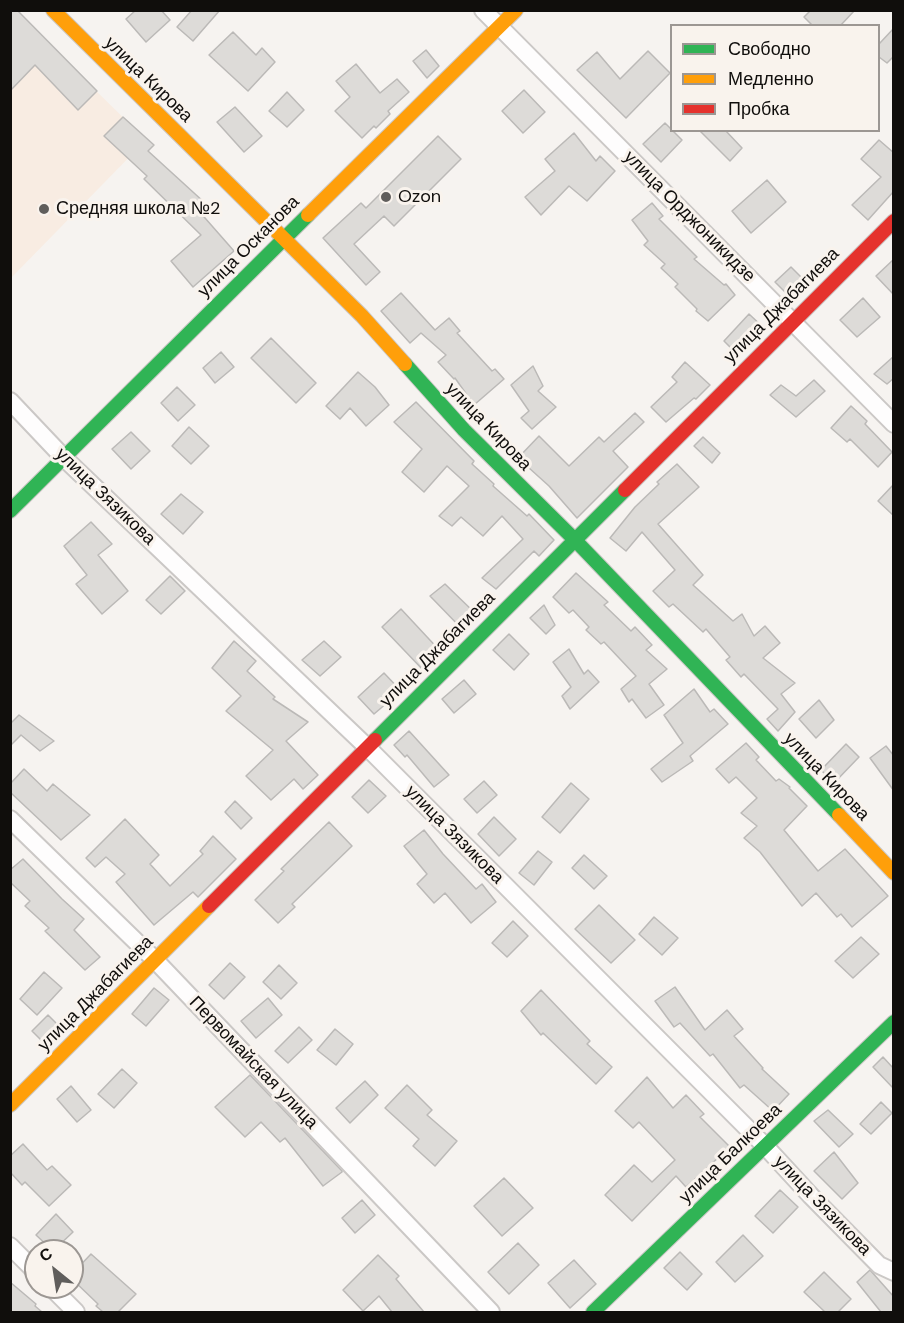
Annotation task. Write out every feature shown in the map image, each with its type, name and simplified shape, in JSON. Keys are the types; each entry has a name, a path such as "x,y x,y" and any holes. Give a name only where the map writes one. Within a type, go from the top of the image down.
{"main road":[{"name":"улица Кирова","path":"52,10 362,316 464,430 574,539 894,873"},
{"name":"улица Осканова","path":"10,511 516,10"},
{"name":"улица Джабагиева","path":"10,1105 894,221"},
{"name":"улица Балкоева","path":"593,1312 894,1022"}],"street":[{"name":"улица Орджоникидзе","path":"483,10 894,424"},
{"name":"улица Зязикова","path":"10,402 64,458 367,747 765,1146 879,1265 894,1272"},
{"name":"Первомайская улица","path":"10,819 155,960 491,1312"},
{"path":"10,1246 24,1260"},
{"path":"63,1299 76,1312"}],"shaded area":[{"name":"Средняя школа №2","path":"14,10 146,140 11,278 10,11"}],"building":[{"path":"10,10 17,10 97,91 78,110 35,65 10,91"},
{"path":"136,10 161,10 170,20 146,42 126,19"},
{"path":"192,10 220,10 193,41 177,27"},
{"path":"811,10 855,10 842,24 811,24 804,17"},
{"path":"894,28 894,56 887,63 880,58 880,43"},
{"path":"233,32 256,55 262,48 275,62 248,91 209,55"},
{"path":"426,50 439,66 427,78 413,61"},
{"path":"648,51 670,73 626,118 577,70 597,52 620,79"},
{"path":"356,64 380,93 397,79 409,92 388,111 390,114 376,128 374,126 362,138 335,111 350,97 336,81"},
{"path":"524,90 545,112 523,133 502,111"},
{"path":"287,92 304,110 287,127 269,111"},
{"path":"235,107 262,136 244,152 217,122"},
{"path":"123,117 154,145 148,151 205,203 198,210 234,251 193,287 171,261 201,235 144,179 147,176 104,136"},
{"path":"665,123 670,128 670,132 674,132 682,140 661,162 643,144"},
{"path":"701,132 727,132 742,148 730,161"},
{"path":"574,133 596,161 600,156 615,171 587,201 569,186 541,215 525,197 555,171 545,159"},
{"path":"438,136 461,159 394,226 384,216 354,244 380,272 366,285 323,238 361,203 366,208"},
{"path":"879,140 894,153 894,191 868,220 852,205 881,177 861,159"},
{"path":"767,180 786,202 751,233 732,211"},
{"path":"652,203 663,216 659,219 697,257 694,259 724,285 726,284 735,295 708,321 675,287 678,284 661,268 665,264 644,245 648,241 632,220"},
{"path":"894,259 894,295 876,276"},
{"path":"791,267 809,285 794,301 775,282"},
{"path":"401,293 435,330 449,318 460,331 457,333 492,371 495,369 504,379 474,405 455,378 438,362 446,355 421,333 410,343 381,311"},
{"path":"863,298 880,317 857,337 840,320"},
{"path":"749,314 765,329 739,356 724,341"},
{"path":"271,338 316,383 296,403 251,358"},
{"path":"221,352 234,367 215,383 203,368"},
{"path":"894,356 894,378 887,384 874,374"},
{"path":"685,362 710,385 666,422 651,407 677,382 672,377"},
{"path":"533,366 543,386 538,391 556,407 532,429 521,418 529,411 511,385"},
{"path":"358,372 375,387 389,405 366,426 350,408 340,419 326,406"},
{"path":"814,380 825,391 796,417 770,395 781,385 796,396"},
{"path":"177,387 195,405 178,421 161,403"},
{"path":"416,402 474,461 472,464 494,484 493,486 527,516 529,514 554,540 539,556 534,551 496,589 482,578 523,539 502,516 483,536 461,517 452,526 439,516 469,486 447,466 424,492 402,472 422,449 394,422"},
{"path":"851,406 867,421 865,424 892,452 878,467 850,439 847,442 831,428"},
{"path":"635,413 644,422 613,451 628,467 577,518 549,486 518,458 539,436 569,466 599,437 604,442"},
{"path":"189,427 209,446 191,464 172,446"},
{"path":"131,432 150,451 131,469 112,449"},
{"path":"703,437 720,453 712,463 694,446"},
{"path":"677,464 699,487 658,524 703,575 693,585 733,621 742,614 754,636 765,626 780,643 763,658 795,683 781,694 795,712 778,731 767,719 778,709 744,674 741,677 726,660 730,657 706,629 703,632 673,604 669,607 653,591 675,570 642,532 626,551 610,538 635,507 659,484 657,482"},
{"path":"894,484 894,516 878,501"},
{"path":"181,494 203,512 183,534 161,514"},
{"path":"91,522 112,544 98,555 128,591 102,614 76,584 87,575 64,546"},
{"path":"576,573 608,602 604,605 631,631 635,627 652,645 646,650 667,669 649,684 664,705 646,718 632,699 629,702 621,689 636,676 604,642 601,644 586,630 589,627 573,610 569,613 553,597"},
{"path":"170,576 185,591 161,614 146,600"},
{"path":"445,584 478,616 464,631 430,596"},
{"path":"544,605 555,625 546,634 530,618"},
{"path":"401,609 442,653 424,671 382,627"},
{"path":"509,634 529,654 514,670 493,650"},
{"path":"234,641 256,661 247,671 275,697 273,699 308,722 286,741 318,775 303,789 294,779 271,800 246,776 273,750 226,711 241,696 212,668"},
{"path":"324,641 341,657 320,676 302,660"},
{"path":"569,649 584,674 588,670 599,682 570,709 562,696 571,687 553,662"},
{"path":"384,673 401,691 374,714 358,697"},
{"path":"464,680 476,694 454,713 442,699"},
{"path":"694,689 710,712 714,709 728,724 690,756 693,761 662,782 651,769 683,743 664,715"},
{"path":"819,700 834,720 816,738 799,719"},
{"path":"19,715 54,741 40,751 21,735 10,746 10,724"},
{"path":"409,731 449,775 434,787 407,755 405,757 394,745"},
{"path":"746,743 759,757 756,760 776,781 779,779 790,787 807,806 784,830 818,871 845,849 888,896 852,927 841,914 837,917 816,893 802,906 760,852 744,838 757,826 741,813 757,798 736,777 729,783 716,769"},
{"path":"846,744 859,757 834,783 821,770"},
{"path":"886,746 894,756 894,791 870,758"},
{"path":"24,769 47,791 53,784 90,815 61,840 10,792 10,784"},
{"path":"369,780 386,796 368,813 352,797"},
{"path":"484,781 497,795 477,813 464,799"},
{"path":"571,783 589,799 560,833 542,817"},
{"path":"235,801 252,818 241,829 225,812"},
{"path":"494,817 516,839 499,856 478,834"},
{"path":"125,819 159,855 150,864 170,886 203,854 200,851 213,836 236,859 198,897 193,892 154,925 116,882 125,874 106,857 95,867 86,858"},
{"path":"329,822 352,846 292,904 295,907 278,923 255,900 284,871 281,869"},
{"path":"424,830 476,889 482,884 496,902 471,923 445,893 434,903 417,884 427,874 404,846"},
{"path":"538,851 552,862 534,885 519,873"},
{"path":"584,855 607,876 594,889 572,868"},
{"path":"23,859 84,919 74,930 100,957 85,970 45,931 49,928 25,906 30,901 10,882 10,870"},
{"path":"599,905 635,940 611,963 575,929"},
{"path":"654,917 678,938 662,955 639,934"},
{"path":"513,921 528,936 507,957 492,943"},
{"path":"861,937 879,954 853,978 835,961"},
{"path":"230,963 245,977 224,999 209,985"},
{"path":"279,965 297,983 281,999 263,982"},
{"path":"44,972 62,988 37,1015 20,999"},
{"path":"675,987 705,1030 727,1010 743,1029 734,1036 762,1069 789,1094 773,1111 744,1085 740,1088 713,1054 710,1056 680,1023 674,1027 655,1001"},
{"path":"154,988 169,1000 146,1026 132,1014"},
{"path":"541,990 590,1041 587,1044 612,1067 596,1084 543,1033 541,1035 521,1011"},
{"path":"268,998 282,1015 256,1038 241,1021"},
{"path":"48,1015 64,1031 48,1047 32,1031"},
{"path":"299,1027 312,1040 288,1063 275,1051"},
{"path":"335,1029 353,1044 336,1065 317,1050"},
{"path":"883,1057 894,1069 894,1089 873,1067"},
{"path":"122,1069 137,1083 114,1108 98,1094"},
{"path":"250,1075 342,1172 323,1186 285,1138 280,1142 261,1122 245,1137 215,1107"},
{"path":"647,1077 673,1108 686,1095 704,1114 700,1117 730,1147 686,1187 676,1176 632,1221 605,1195 634,1165 652,1182 675,1160 639,1122 633,1128 615,1111"},
{"path":"365,1081 378,1095 350,1123 336,1108"},
{"path":"407,1085 432,1110 427,1115 457,1141 435,1166 413,1146 419,1139 385,1108"},
{"path":"71,1086 91,1110 77,1122 57,1099"},
{"path":"881,1102 892,1113 871,1134 860,1124"},
{"path":"828,1110 853,1134 839,1147 814,1121"},
{"path":"23,1144 47,1170 52,1166 71,1185 49,1206 25,1182 22,1185 10,1172 10,1156"},
{"path":"834,1152 858,1183 842,1199 814,1171"},
{"path":"504,1178 533,1208 502,1236 474,1206"},
{"path":"780,1190 798,1207 773,1233 755,1216"},
{"path":"362,1200 375,1215 355,1233 342,1218"},
{"path":"56,1214 73,1232 66,1239 40,1239 36,1235"},
{"path":"743,1235 763,1256 735,1282 716,1262"},
{"path":"518,1243 539,1265 509,1294 488,1272"},
{"path":"680,1252 702,1274 687,1290 664,1268"},
{"path":"91,1254 136,1294 118,1312 103,1312 84,1291 84,1261"},
{"path":"378,1255 399,1276 396,1279 424,1312 392,1312 379,1296 363,1311 343,1290"},
{"path":"574,1260 596,1284 570,1308 548,1283"},
{"path":"870,1270 894,1297 894,1312 881,1312 857,1282"},
{"path":"824,1272 851,1299 838,1312 825,1312 804,1292"},
{"path":"10,1282 24,1294 24,1299 30,1299 42,1312 10,1312"}],"traffic: fast":[{"path":"10,511 308,215"},
{"path":"405,364 464,430 574,539 839,815"},
{"path":"375,740 625,490"},
{"path":"593,1312 894,1022"}],"traffic: slow":[{"path":"53,10 362,316 405,364"},
{"path":"308,215 516,10"},
{"path":"839,815 894,873"},
{"path":"10,1105 209,906"}],"traffic: jam":[{"path":"625,490 894,221"},
{"path":"209,906 375,740"}],"place":[{"name":"Ozon","path":"386,197"},
{"name":"Средняя школа №2","path":"44,209"}]}
